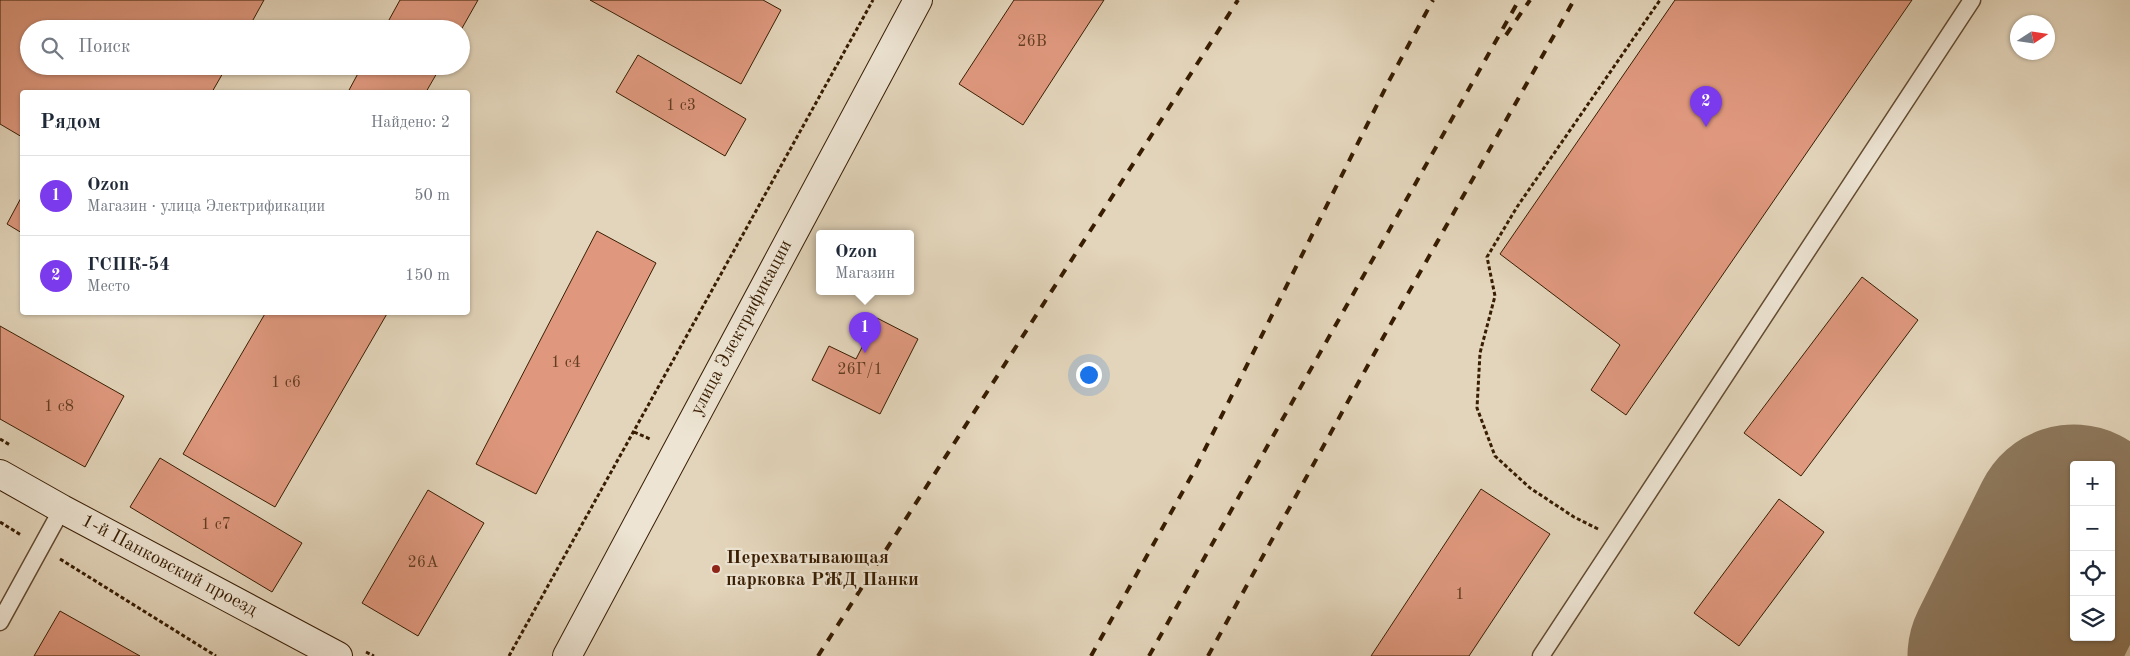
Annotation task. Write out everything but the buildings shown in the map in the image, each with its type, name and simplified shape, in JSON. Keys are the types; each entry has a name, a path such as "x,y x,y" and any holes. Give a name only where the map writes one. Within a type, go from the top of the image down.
{"main road":[{"name":"улица Электрификации","path":"566,656 918,0"},
{"name":"1-й Панковский проезд","path":"0,474 338,656"}],"lane":[{"path":"1541,656 1972,0"},
{"path":"0,622 62,509"}],"path":[{"path":"509,656 873,0"},
{"path":"1618,538 1574,517 1530,488 1495,456 1477,408 1480,353 1495,296 1487,257 1517,206 1660,0"},
{"path":"0,522 216,656"}],"runway":[{"path":"2010,656 2070,535"}],"railway":[{"path":"818,656 1238,0"},
{"path":"1091,656 1192,475 1389,81 1433,0"},
{"path":"1149,656 1519,0"},
{"path":"1506,35 1530,0"},
{"path":"1208,656 1384,336 1574,0"}],"place":[{"name":"ГСПК-54","path":"1706,127"},
{"name":"Ozon","path":"865,353"},
{"name":"Перехватывающая парковка РЖД Панки","path":"716,569"}]}
